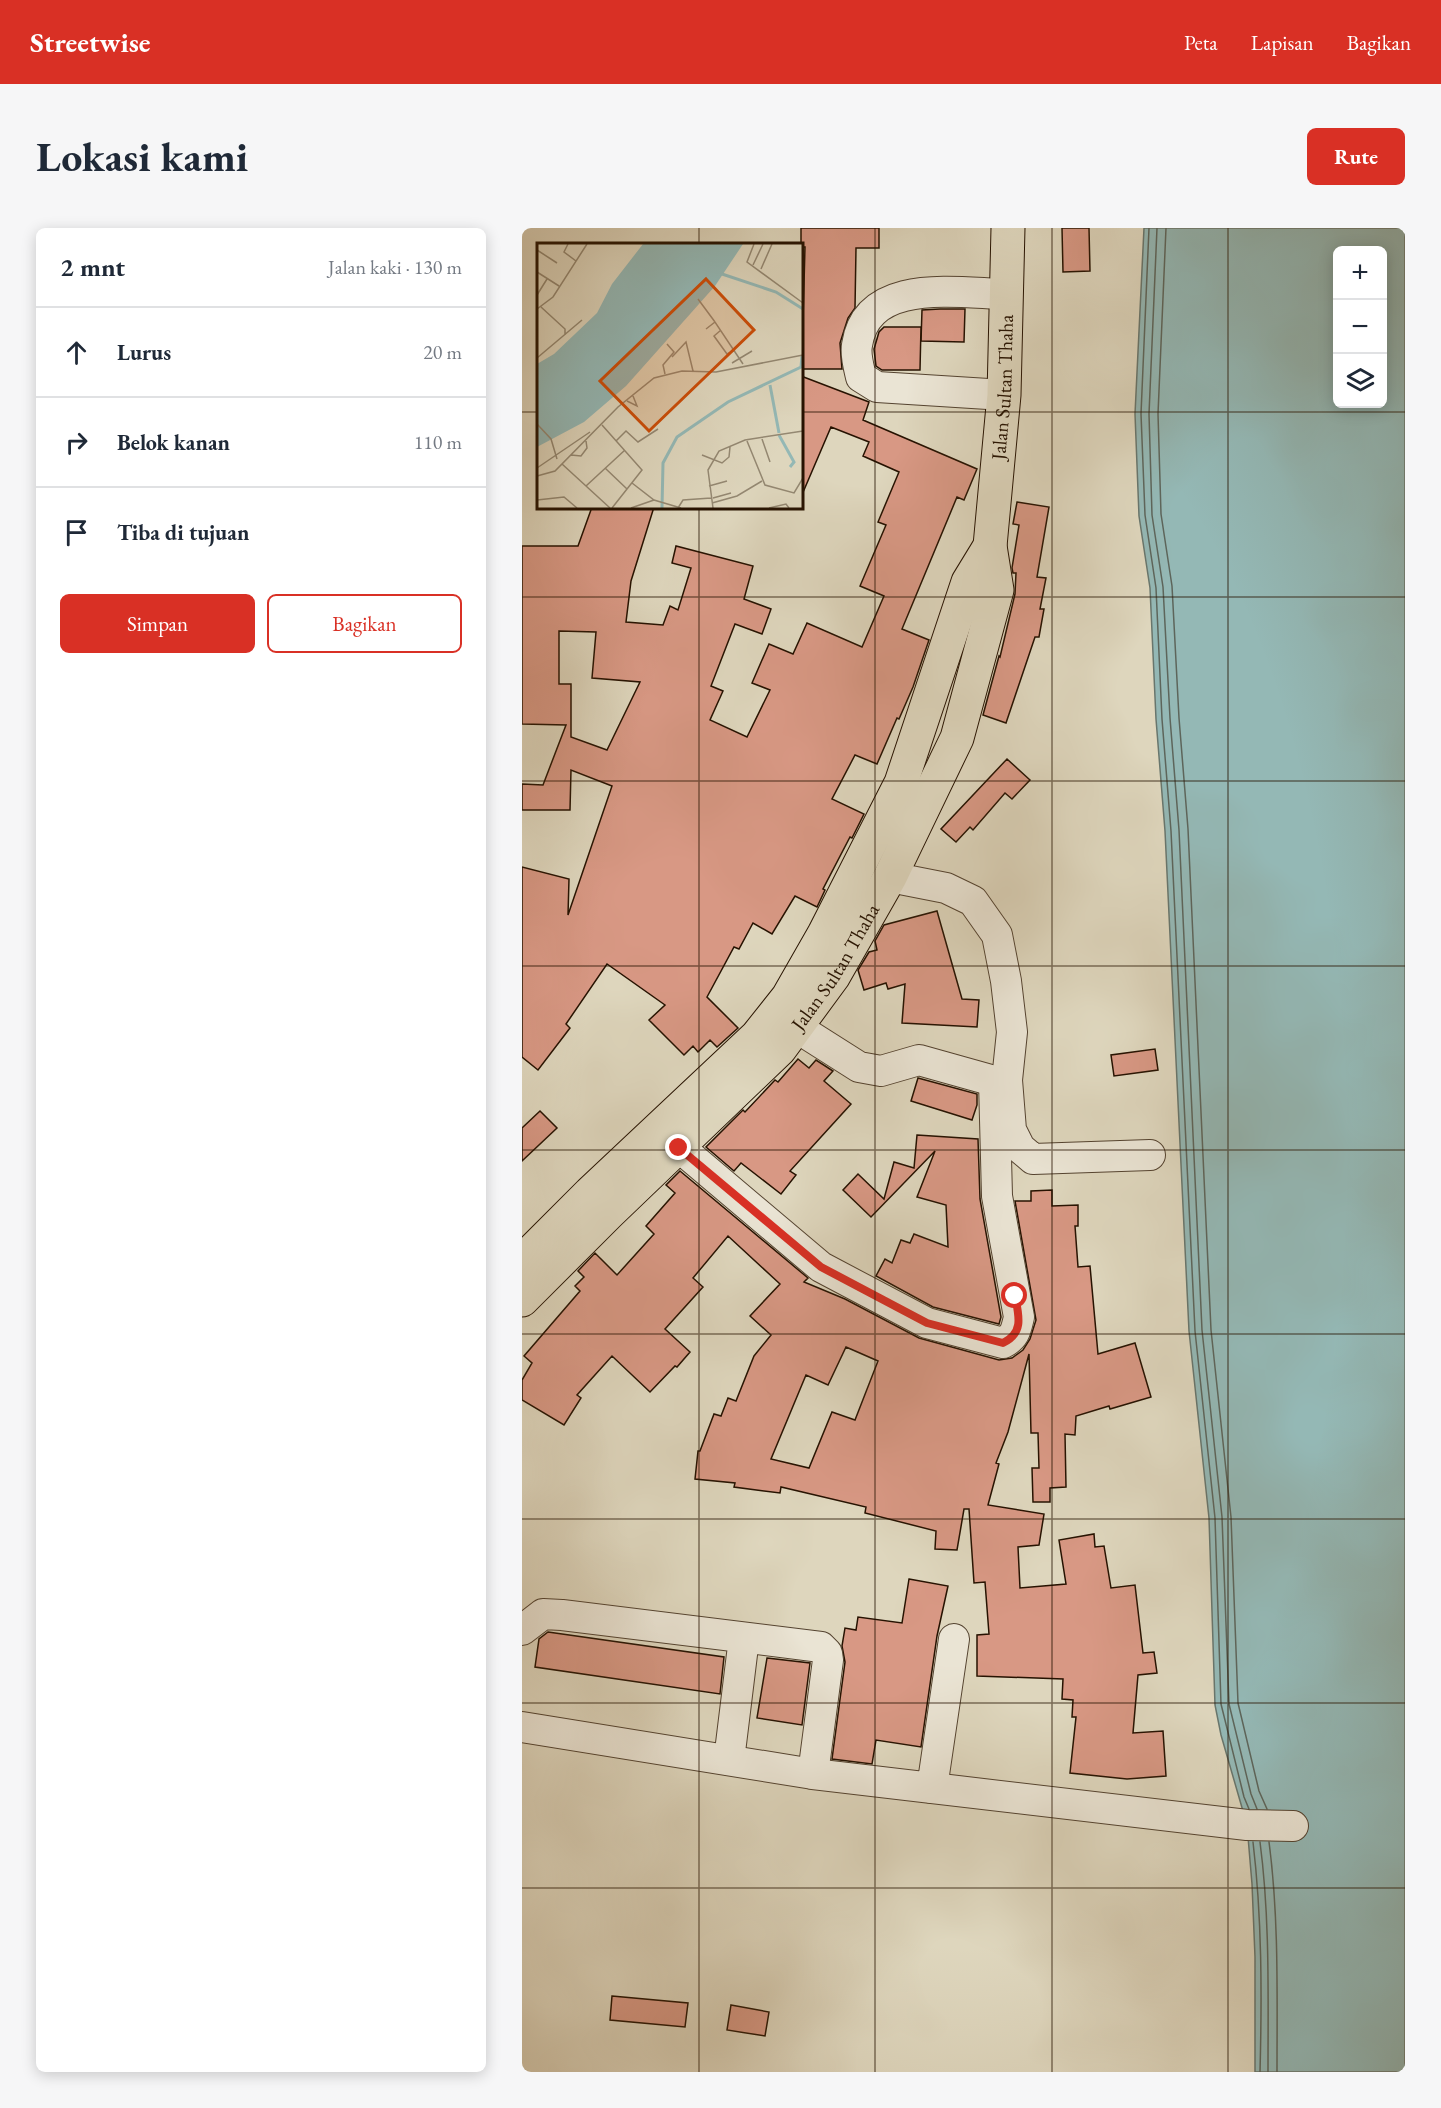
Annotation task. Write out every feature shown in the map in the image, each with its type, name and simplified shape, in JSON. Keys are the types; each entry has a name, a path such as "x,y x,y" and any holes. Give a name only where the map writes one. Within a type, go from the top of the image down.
{"highway":[{"name":"Jalan Sultan Thaha","path":"522,1261 599,1203 679,1148 780,1049 833,977 890,877 957,738 997,590 990,546 1004,395 1008,228"},
{"name":"Jalan Sultan Thaha","path":"522,1300 599,1203 757,1036 788,997 824,934 902,783 968,582 990,546"},
{"path":"860,864 890,877"}],"street":[{"path":"1004,395 877,387 861,377 856,347 862,324 879,305 915,292 1005,294"},
{"path":"679,1148 821,1267 927,1323 1003,1343 1012,1339 1019,1317 997,1196 1001,1081 1012,1032 1006,981 997,935 973,901 945,888 890,877"},
{"path":"796,1027 859,1067 881,1071 919,1060 1001,1081"},
{"path":"1001,1081 1011,1130 1020,1148 1033,1159 1150,1155"},
{"path":"522,1630 543,1614 562,1615 821,1647 827,1653 828,1660 813,1774"},
{"path":"729,1760 744,1638"},
{"path":"932,1788 954,1639"},
{"path":"522,1726 813,1774 1246,1825 1293,1826"}],"water":[{"path":"1144,228 1405,228 1405,2072 1255,2072 1255,1957 1247,1825 1221,1735 1215,1705 1209,1518 1189,1331 1165,831 1156,719 1150,588 1139,516 1135,414"}],"building":[{"path":"801,228 879,228 879,248 856,248 855,308 848,318 840,343 842,369 802,369 805,247 802,247"},
{"path":"1062,228 1089,228 1090,271 1063,272"},
{"path":"965,309 964,342 921,341 922,310"},
{"path":"884,327 921,327 920,370 882,370 876,366 874,349 879,332"},
{"path":"802,376 869,402 863,420 977,469 964,500 957,497 902,629 929,640 899,719 897,718 877,764 855,755 832,799 864,814 823,889 825,890 817,907 795,896 772,934 753,923 739,949 734,947 707,997 738,1028 717,1047 710,1040 698,1052 693,1046 684,1055 649,1020 665,1005 607,964 566,1024 570,1028 538,1070 522,1057 522,867 569,879 568,915 612,786 571,770 570,810 522,810 522,784 543,785 566,725 522,724 522,546 578,546 592,508 654,508 631,581 626,622 663,625 670,606 678,610 691,568 672,563 676,546 753,566 744,599 771,609 762,634 735,624 711,686 723,691 710,720 747,737 770,690 752,683 769,644 793,654 807,623 862,647 884,596 860,586 886,525 878,522 899,472 863,456 869,442 831,427 802,495","holes":["559,631 596,632 592,678 640,682 607,750 571,737 571,684 559,684"]},
{"path":"1017,502 1049,507 1037,577 1046,578 1040,609 1044,609 1039,637 1035,637 1006,723 983,715 1015,594 1016,573 1013,573 1012,568 1019,525 1013,524"},
{"path":"1007,759 1030,780 1012,799 1005,793 973,830 970,827 956,842 941,829"},
{"path":"937,911 962,999 979,1000 977,1027 902,1023 905,984 888,989 886,983 864,990 858,970 869,952 877,950 875,941 884,925"},
{"path":"1155,1049 1158,1070 1114,1076 1111,1055"},
{"path":"798,1059 809,1068 816,1060 833,1071 824,1081 851,1104 790,1171 796,1175 781,1194 741,1163 734,1171 706,1147 743,1110 745,1112 775,1080 778,1082"},
{"path":"918,1078 977,1094 977,1105 972,1120 911,1101"},
{"path":"540,1111 557,1128 522,1161 522,1128"},
{"path":"917,1135 978,1139 980,1199 1001,1317 999,1324 933,1307 876,1276 885,1259 892,1263 901,1240 910,1243 914,1234 948,1247 946,1205 917,1197 935,1151 871,1217 843,1190 858,1174 884,1199 894,1162 914,1168"},
{"path":"680,1171 808,1278 804,1282 845,1299 919,1338 999,1360 1012,1358 1023,1350 1030,1339 1036,1320 1015,1201 1031,1201 1031,1191 1052,1190 1052,1206 1078,1205 1078,1226 1075,1226 1078,1267 1090,1266 1098,1354 1135,1343 1151,1397 1076,1416 1075,1435 1065,1434 1066,1487 1050,1488 1050,1502 1033,1502 1032,1468 1039,1468 1038,1433 1031,1433 1029,1354 1008,1432 996,1463 999,1464 988,1505 1044,1514 1039,1545 1018,1547 1020,1588 1066,1584 1059,1540 1094,1534 1095,1547 1104,1546 1111,1588 1135,1585 1143,1653 1154,1652 1157,1673 1138,1675 1133,1733 1163,1731 1166,1776 1127,1779 1070,1773 1076,1717 1072,1717 1073,1700 1062,1699 1063,1679 977,1676 977,1635 989,1634 985,1582 974,1583 969,1509 964,1509 957,1550 935,1549 936,1531 865,1513 866,1507 781,1487 780,1493 734,1487 735,1483 695,1479 698,1451 700,1451 714,1414 721,1416 728,1398 736,1401 754,1356 771,1335 750,1316 780,1284 728,1236 693,1278 703,1287 665,1329 690,1352 650,1392 612,1356 577,1395 581,1398 564,1425 522,1400 522,1380 532,1363 524,1356 580,1291 575,1286 584,1277 578,1271 595,1253 617,1275 654,1234 646,1226 675,1193 666,1185","holes":["846,1347 878,1361 855,1420 832,1412 809,1468 771,1459 806,1375 828,1385"]},
{"path":"909,1579 948,1586 937,1636 921,1747 876,1740 872,1764 832,1759 845,1662 842,1646 845,1628 856,1630 858,1617 902,1623"},
{"path":"548,1632 724,1657 720,1694 535,1667 539,1639"},
{"path":"767,1658 810,1663 802,1725 757,1718"},
{"path":"612,1996 688,2003 685,2027 610,2020"},
{"path":"731,2005 769,2012 765,2036 727,2030"}],"route":[{"path":"679,1148 821,1267 927,1323 1003,1343 1012,1339 1016,1332 1019,1317 1015,1296"}]}
